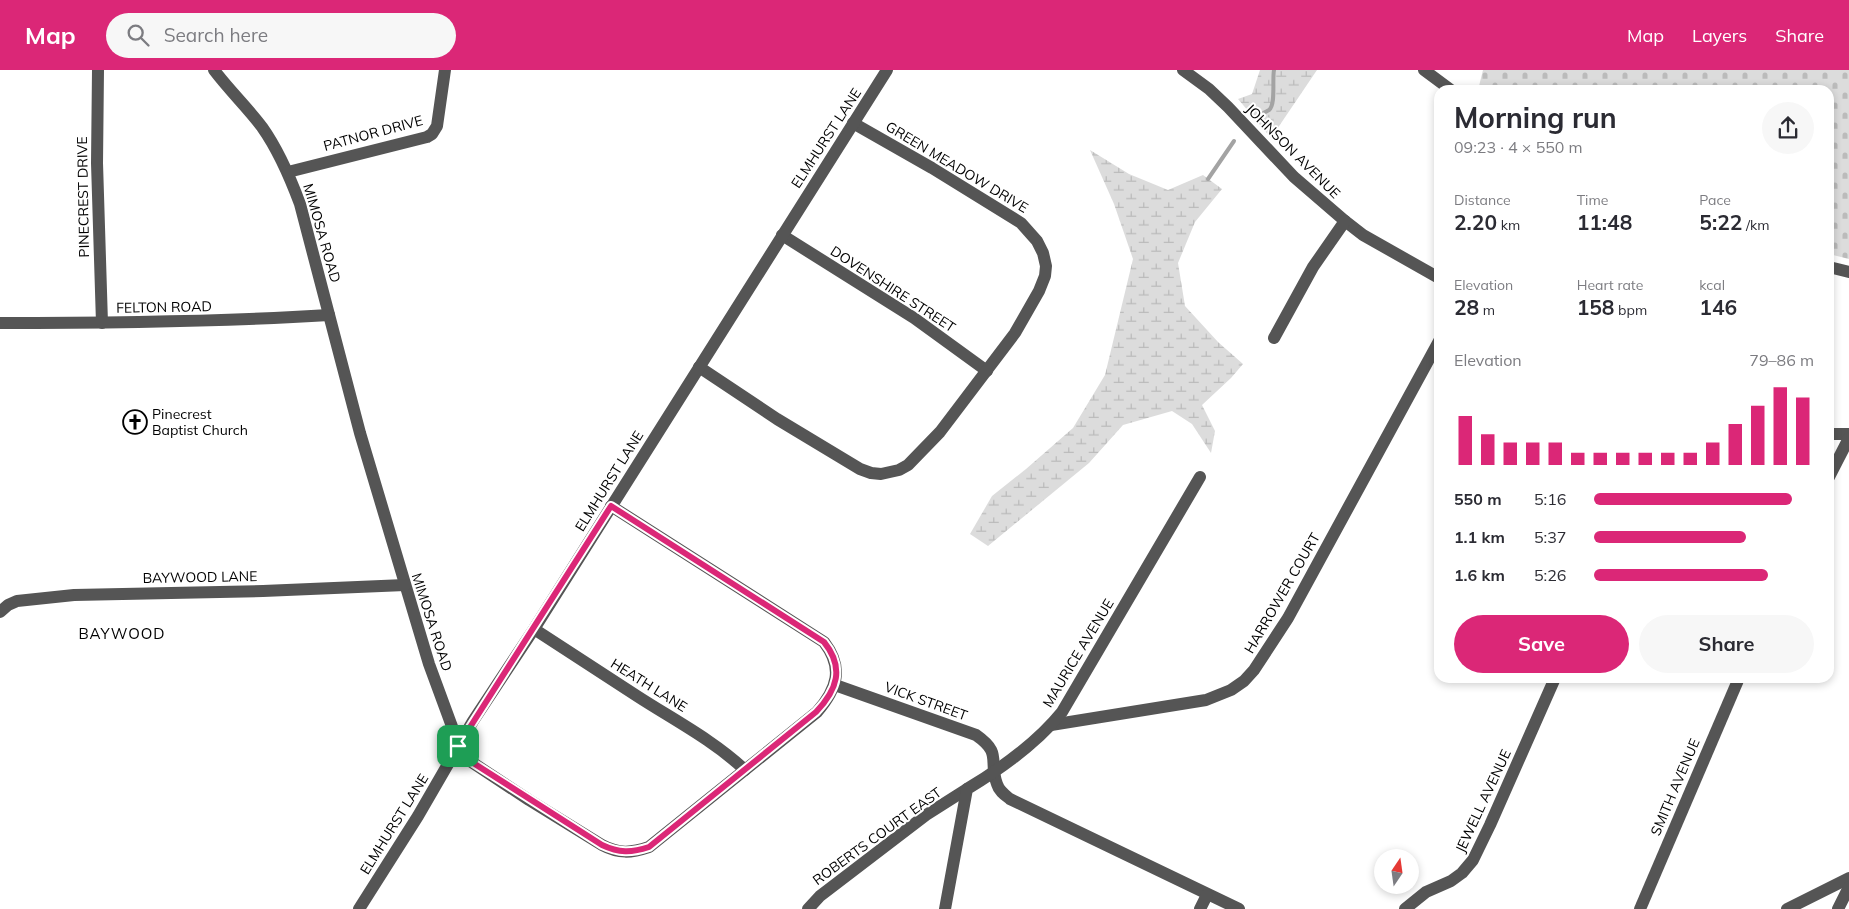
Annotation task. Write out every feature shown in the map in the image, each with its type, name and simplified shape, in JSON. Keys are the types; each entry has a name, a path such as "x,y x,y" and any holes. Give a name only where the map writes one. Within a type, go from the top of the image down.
{"street":[{"name":"PINECREST DRIVE","path":"98,70 97,173 102,323"},
{"name":"MIMOSA ROAD","path":"214,70 262,127 288,172 300,204 360,433 405,585 429,664 458,746 467,759 602,845 624,853 636,852 649,847 816,712 828,699 835,685"},
{"name":"PATNOR DRIVE","path":"288,172 432,134 437,126 445,70"},
{"name":"ELMHURST LANE","path":"360,909 418,816 458,746 887,70"},
{"name":"JOHNSON AVENUE","path":"1183,70 1209,89 1294,177 1345,222 1363,235 1434,275"},
{"path":"1424,70 1444,85"},
{"name":"GREEN MEADOW DRIVE","path":"698,367 777,419 860,469 881,474 893,472 908,465 940,432 1020,325 1036,297 1045,276 1046,266 1043,253 1029,230 932,168 853,123"},
{"path":"1274,338 1312,267 1345,222"},
{"name":"DOVENSHIRE STREET","path":"782,235 914,318 987,371"},
{"path":"1834,268 1849,272"},
{"name":"FELTON ROAD","path":"0,323 248,320 329,315"},
{"name":"HARROWER COURT","path":"1051,726 1206,700 1231,690 1244,681 1254,670 1288,618 1434,350"},
{"path":"1834,434 1849,434"},
{"path":"1834,467 1849,438"},
{"name":"MAURICE AVENUE","path":"967,790 995,772 1038,739 1062,712 1200,477"},
{"path":"611,506 824,642 830,649 834,660 836,672 835,685"},
{"name":"BAYWOOD LANE","path":"0,612 8,605 17,601 74,595 263,591 405,585"},
{"name":"HEATH LANE","path":"534,629 712,742 745,770"},
{"name":"JEWELL AVENUE","path":"1405,909 1426,892 1451,881 1462,873 1473,860 1553,683"},
{"name":"SMITH AVENUE","path":"1640,909 1738,683"},
{"name":"VICK STREET","path":"835,685 976,735 988,743 994,756 996,784 1010,799 1239,909"},
{"path":"945,909 967,790"},
{"name":"ROBERTS COURT EAST","path":"808,909 820,896 926,815 967,790"},
{"path":"1787,909 1849,878"},
{"path":"1838,909 1849,887"},
{"path":"1200,909 1207,895"}],"green space":[{"path":"1260,70 1317,70 1271,138 1238,99 1252,94"},
{"path":"1483,70 1849,70 1849,259 1834,255 1834,85 1479,85"},
{"path":"1090,150 1129,174 1168,190 1203,175 1222,189 1195,222 1178,263 1185,306 1218,342 1243,364 1202,405 1215,431 1211,453 1192,424 1172,411 1123,425 1089,463 988,546 970,534 992,496 1073,428 1105,375 1133,259 1114,204"}],"waterway":[{"path":"1254,118 1271,107 1274,70"},
{"path":"1208,179 1234,141"}],"place":[{"name":"Pinecrest Baptist Church","path":"135,422"}],"district":[{"name":"BAYWOOD","path":"122,634"}],"route":[{"path":"611,506 824,642 830,649 834,660 836,672 835,685 828,699 816,712 649,847 636,852 624,853 602,845 467,759 458,746 611,506"}]}
